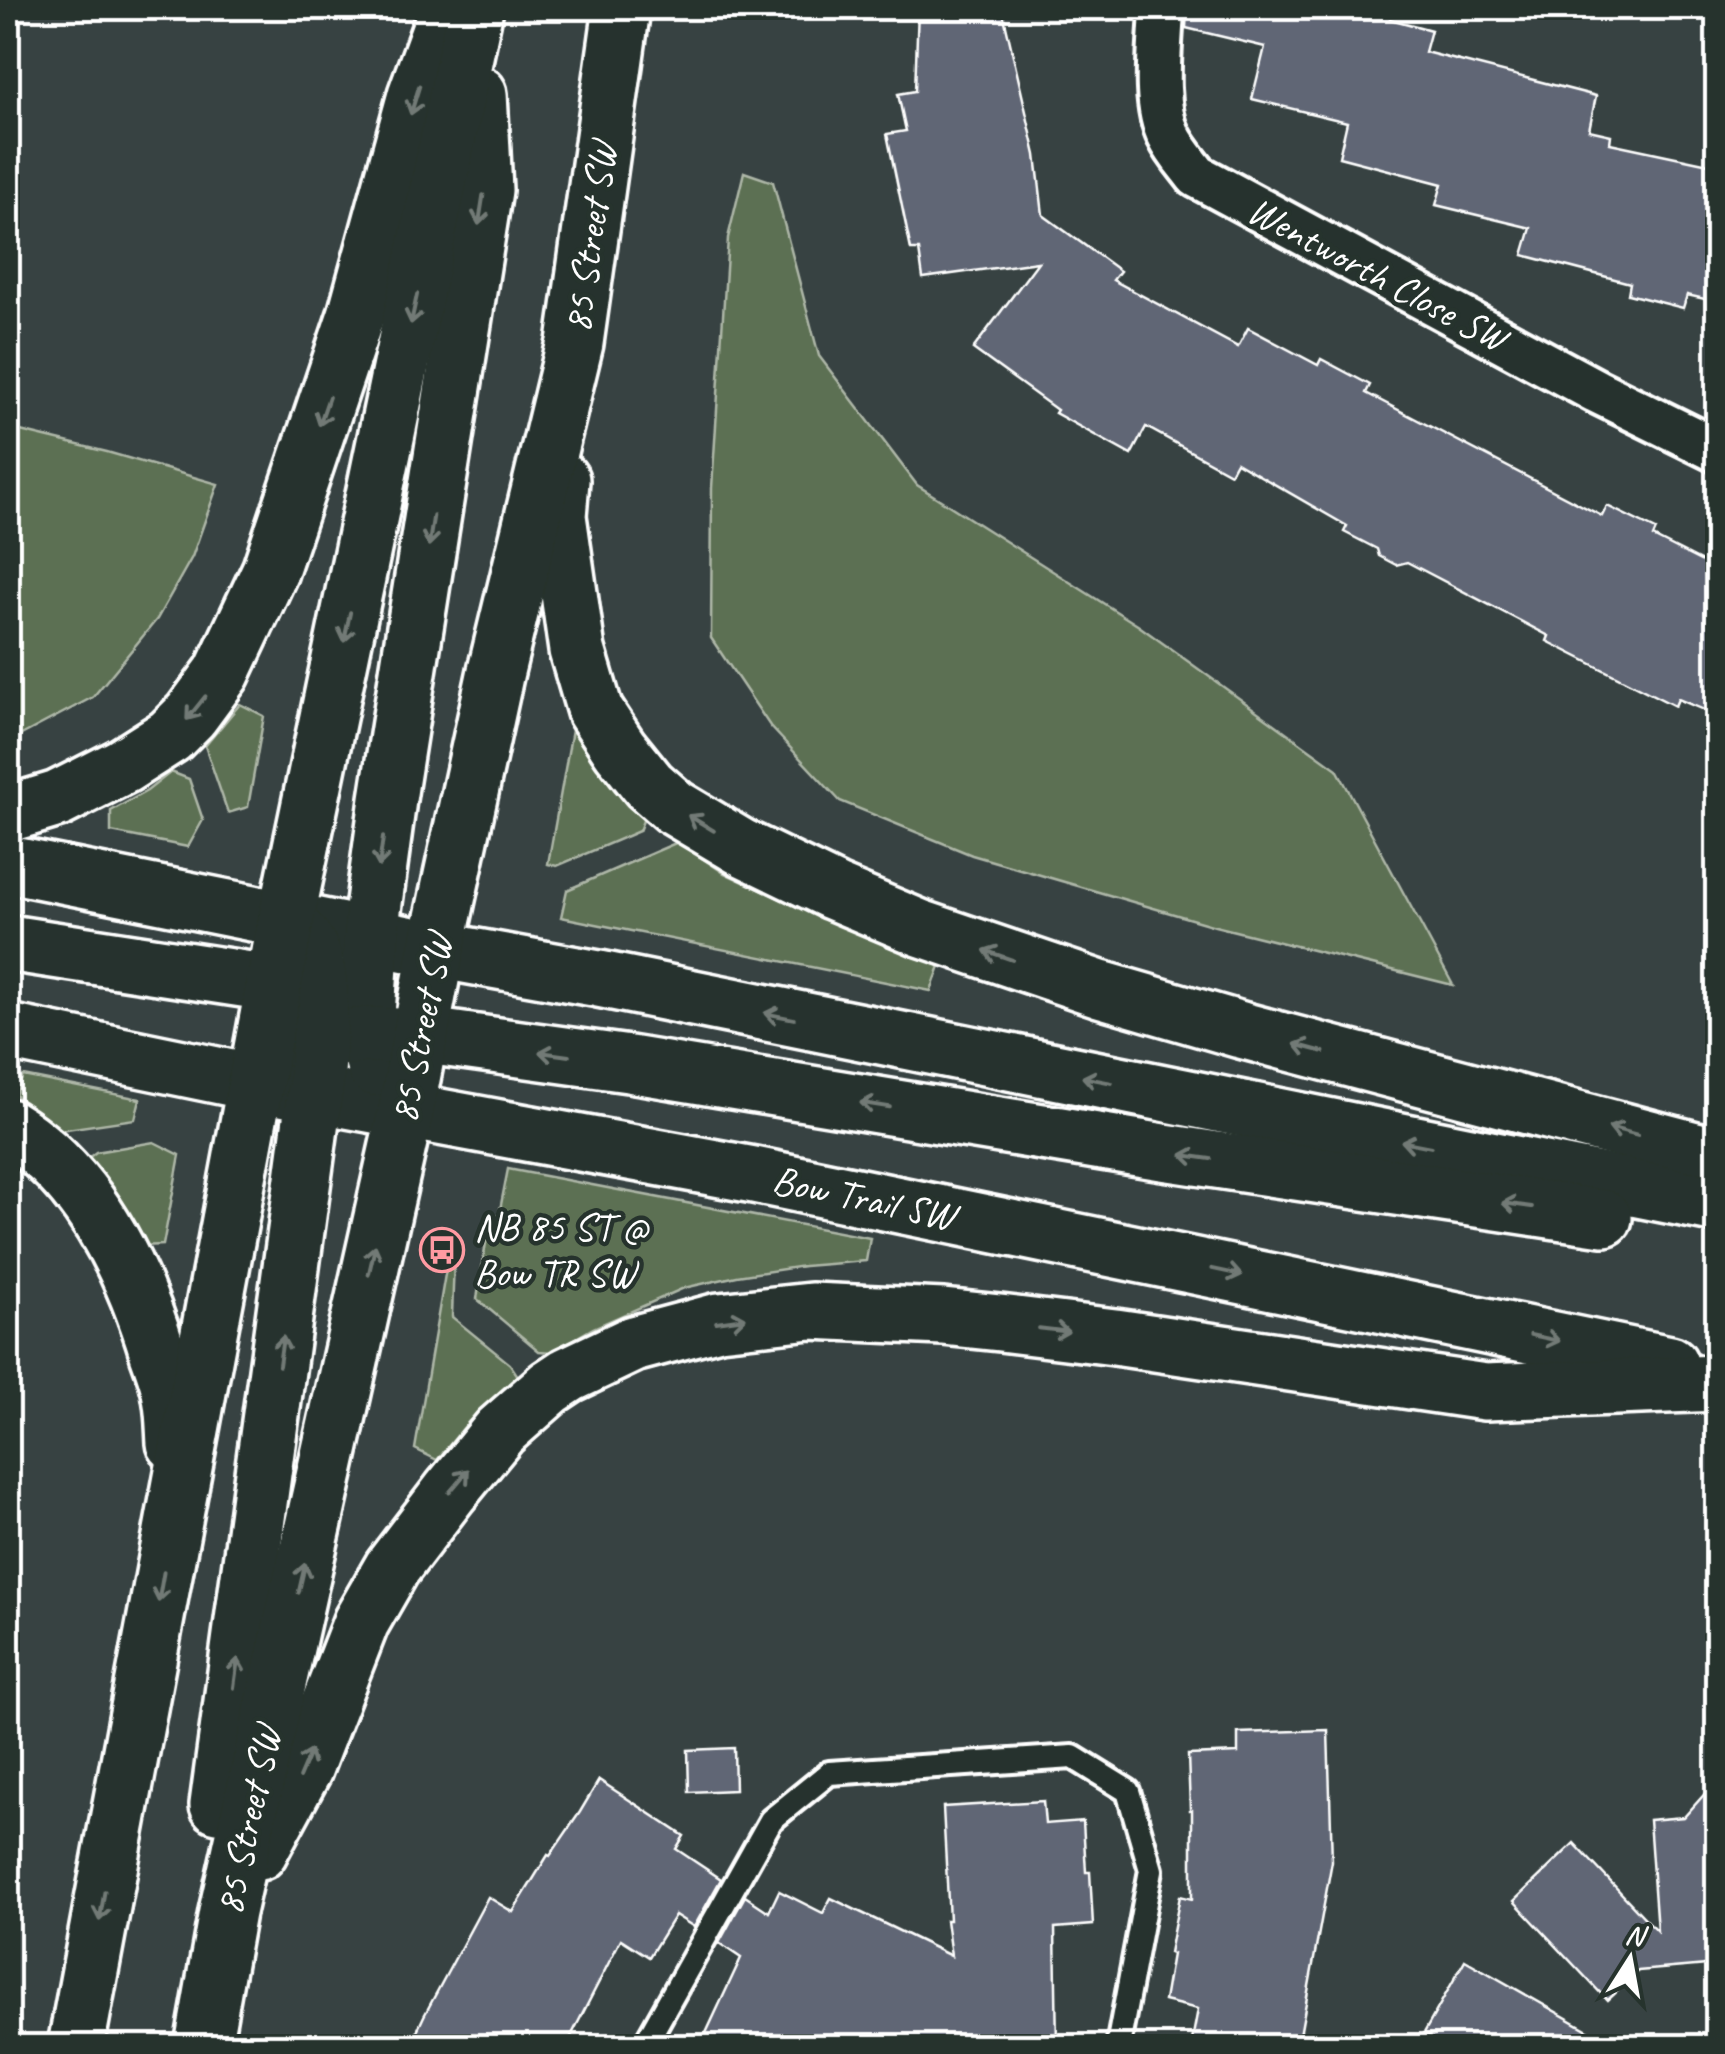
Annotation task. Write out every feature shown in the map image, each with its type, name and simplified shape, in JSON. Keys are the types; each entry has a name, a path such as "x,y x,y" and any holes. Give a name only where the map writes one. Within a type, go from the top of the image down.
{"main road":[{"path":"8,814 58,799 124,766 170,736 191,716 222,672 276,552 356,315 416,94 448,8"},
{"path":"406,1110 378,1078 329,1008 286,920 475,8"},
{"path":"76,2046 255,1082 329,1008 371,936 388,799 484,190 475,8"},
{"name":"85 Street SW","path":"202,2046 228,1912 406,1110 496,671 576,343 622,8"},
{"path":"576,343 558,516 577,650 595,711 649,786 674,807 741,847 834,892 920,928 1021,963 1242,1030 1718,1156"},
{"path":"8,864 1718,1205"},
{"path":"8,943 329,1008 420,1036 630,1064 1163,1152 1718,1234"},
{"path":"329,1008 408,979 437,950"},
{"path":"185,2046 329,1008"},
{"name":"Bow Trail SW","path":"8,1032 754,1175 1718,1374"},
{"path":"8,1127 53,1162 89,1205 119,1252 146,1314 171,1396 179,1491"},
{"path":"228,1912 304,1769 361,1622 392,1568 500,1431 568,1375 633,1344 719,1321 812,1311 1020,1325 1485,1392 1718,1383"}],"street":[{"name":"Wentworth Close SW","path":"1162,8 1162,108 1168,134 1197,176 1596,391 1718,451"}],"lane":[{"path":"644,2046 771,1820 829,1774 1073,1757 1128,1791 1151,1870 1118,2046"}],"green space":[{"path":"744,172 773,182 819,356 917,485 1139,626 1337,769 1453,985 1215,926 972,855 840,801 770,726 711,638 712,488 728,238"},
{"path":"8,428 218,484 192,557 157,619 93,697 8,742"},
{"path":"240,704 264,716 248,807 228,813 205,746"},
{"path":"574,719 594,762 615,791 644,818 639,831 557,866 548,864"},
{"path":"171,772 189,779 203,820 188,847 111,832 111,811"},
{"path":"678,842 724,873 940,966 931,991 561,917 567,890"},
{"path":"23,1076 140,1099 135,1119 60,1130 15,1095"},
{"path":"154,1142 180,1155 163,1245 139,1246 119,1201 87,1159 96,1152"},
{"path":"508,1169 870,1238 866,1261 804,1266 684,1288 593,1328 552,1352 539,1351 477,1299 489,1224 497,1225"},
{"path":"448,1257 454,1258 452,1317 510,1364 518,1376 469,1421 437,1460 415,1449"}],"building":[{"path":"918,8 1002,8 1036,155 1043,215 1120,271 1113,280 1238,347 1248,328 1318,365 1321,359 1370,385 1366,393 1602,516 1607,506 1656,530 1653,537 1718,570 1718,716 1678,699 1675,706 1547,641 1549,636 1407,562 1396,565 1379,556 1377,549 1344,532 1347,526 1236,462 1230,473 1146,427 1131,455 1055,413 1057,410 973,349 1038,262 923,278 919,250 911,250 887,134 906,131 898,94 915,91"},
{"path":"1187,8 1392,8 1390,19 1431,30 1425,52 1596,96 1589,130 1611,135 1610,143 1718,166 1706,235 1718,238 1718,302 1687,295 1683,308 1628,294 1630,283 1523,255 1531,228 1436,205 1442,184 1339,157 1347,122 1252,99 1265,47 1186,28"},
{"path":"1328,1730 1332,1861 1298,2046 1191,2046 1198,2009 1164,2001 1180,1896 1192,1899 1188,1755 1238,1753 1238,1733"},
{"path":"734,1748 735,1790 689,1792 688,1750"},
{"path":"1718,1779 1718,1964 1638,1971 1607,2000 1514,1901 1574,1843 1657,1931 1649,1820 1684,1817"},
{"path":"599,1780 684,1836 676,1849 721,1879 694,1927 675,1915 649,1957 621,1939 566,2046 410,2046 488,1897 513,1912"},
{"path":"1043,1801 1045,1824 1083,1821 1086,1872 1090,1872 1093,1925 1055,1928 1057,2046 700,2046 741,1958 719,1943 745,1896 769,1912 779,1891 823,1913 831,1898 951,1956 946,1920 943,1807"},
{"path":"1465,1960 1616,2046 1447,2046 1424,2033"}],"place":[{"name":"NB 85 ST @ Bow TR SW","path":"442,1250"}]}
